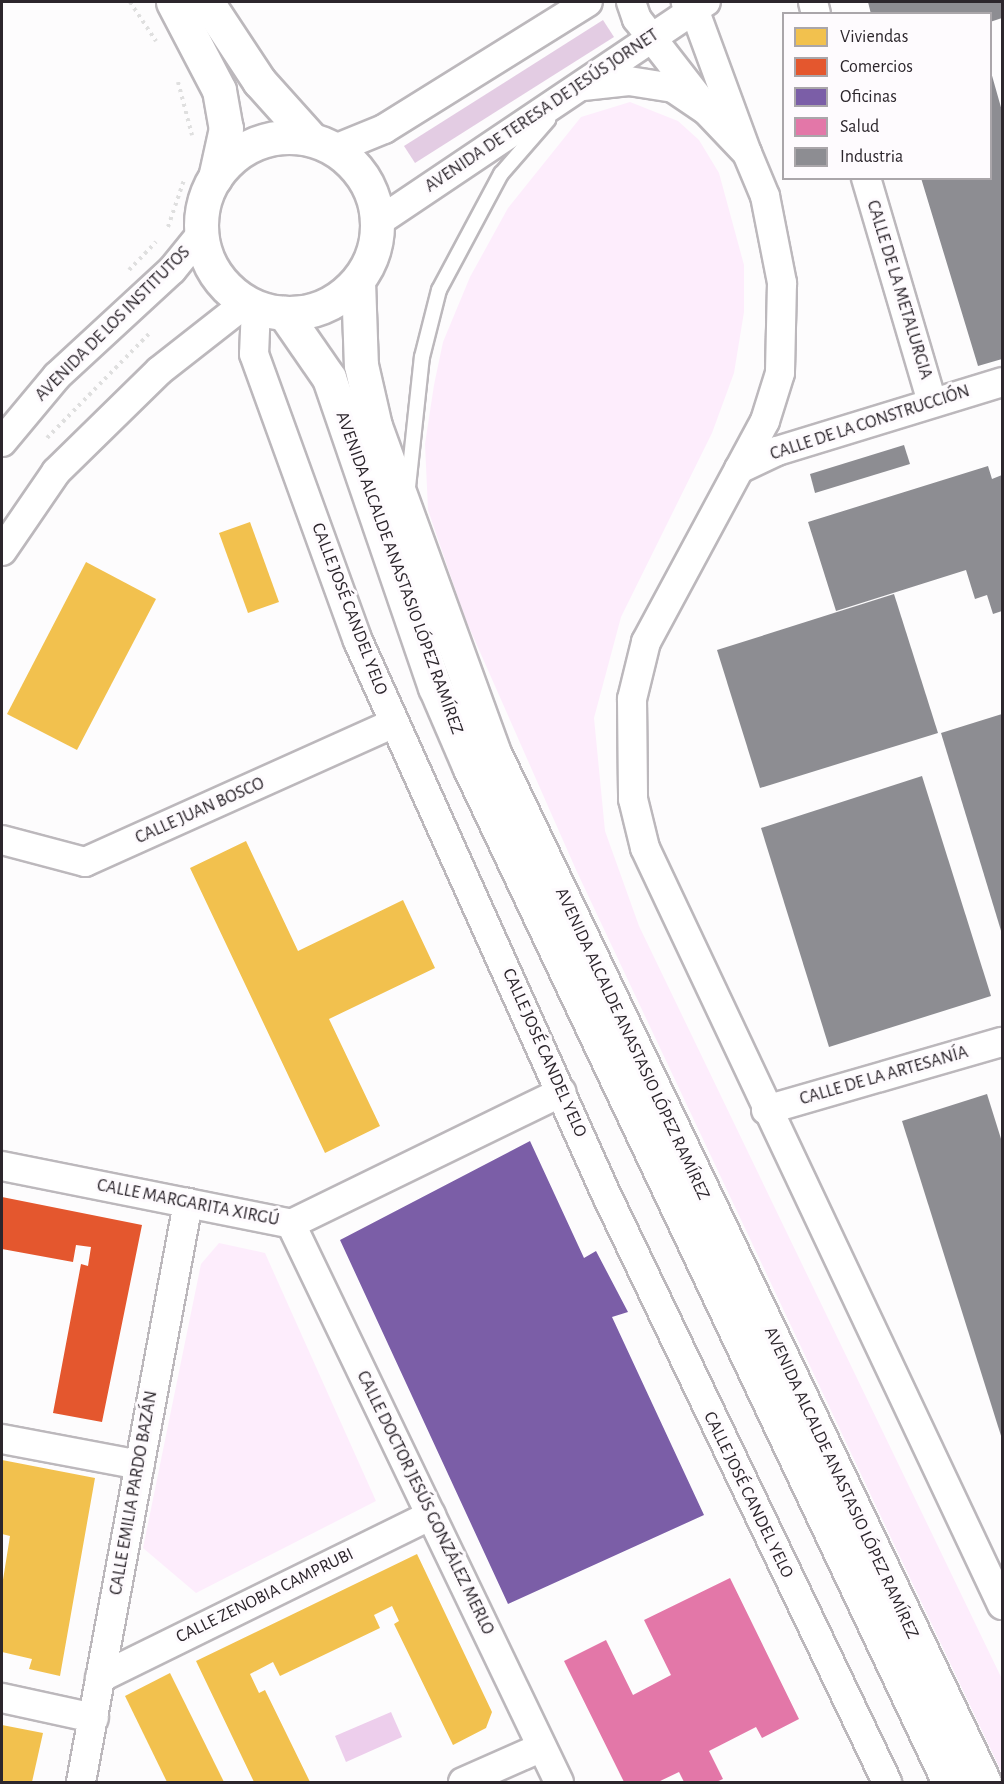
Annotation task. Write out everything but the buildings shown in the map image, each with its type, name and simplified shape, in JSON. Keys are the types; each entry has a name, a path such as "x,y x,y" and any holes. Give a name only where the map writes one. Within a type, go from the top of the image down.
{"street":[{"path":"173,2 219,90 226,128 200,177 204,204 202,233 216,274 263,307 312,310 337,299 358,281 373,253 378,222 372,193 358,168 323,144 259,81 207,2"},
{"path":"200,177 257,142 323,144 384,129 588,2"},
{"path":"631,2 653,37 706,110 747,153"},
{"path":"695,4 747,153 765,196 782,283 780,362 765,421 646,642 632,699 630,753 633,799 645,848 766,1110 1002,1605"},
{"name":"AVENIDA DE TERESA DE JESÚS JORNET","path":"378,222 653,37 695,4"},
{"path":"578,87 629,81 673,88 706,110"},
{"name":"CALLE DE LA METALURGIA","path":"867,180 932,402"},
{"name":"AVENIDA DE LOS INSTITUTOS","path":"2,442 125,308 172,270 202,233"},
{"name":"AVENIDA ALCALDE ANASTASIO LÓPEZ RAMÍREZ","path":"358,281 361,365 413,537 495,754 984,1782"},
{"path":"2,551 56,472 159,371 263,307"},
{"name":"AVENIDA ALCALDE ANASTASIO LÓPEZ RAMÍREZ","path":"263,307 329,378 435,687 469,766 949,1782"},
{"name":"CALLE JOSÉ CANDEL YELO","path":"263,307 254,354 358,640 724,1447 887,1782"},
{"name":"CALLE DE LA CONSTRUCCIÓN","path":"739,469 777,451 1002,382"},
{"name":"CALLE JUAN BOSCO","path":"2,840 85,862 394,723"},
{"name":"CALLE DE LA ARTESANÍA","path":"766,1110 1002,1042"},
{"name":"CALLE MARGARITA XIRGÚ","path":"2,1166 291,1224 562,1092"},
{"name":"CALLE EMILIA PARDO BAZÁN","path":"81,1782 188,1203"},
{"name":"CALLE DOCTOR JESÚS GONZÁLEZ MERLO","path":"291,1224 559,1782"},
{"path":"2,1439 140,1465"},
{"name":"CALLE ZENOBIA CAMPRUBI","path":"100,1678 431,1515"},
{"path":"2,1698 94,1718"},
{"path":"463,1782 542,1747"}],"lane":[{"path":"413,537 409,442 439,290 501,174 578,87"}],"path":[{"path":"130,2 162,50"},
{"path":"174,69 193,143"},
{"path":"166,232 200,177"},
{"path":"125,308 129,265 159,239"}],"shaded area":[{"path":"603,20 614,37 415,163 404,146"},
{"path":"630,102 678,121 699,140 719,173 744,265 744,312 734,373 712,433 621,617 594,718 605,831 639,926 1002,1679 1002,1773 577,872 465,618 428,510 425,444 434,385 443,342 470,277 508,208 581,117"},
{"path":"219,1243 265,1253 376,1501 196,1593 143,1548 201,1264"},
{"path":"391,1712 402,1737 346,1762 335,1736"}]}
